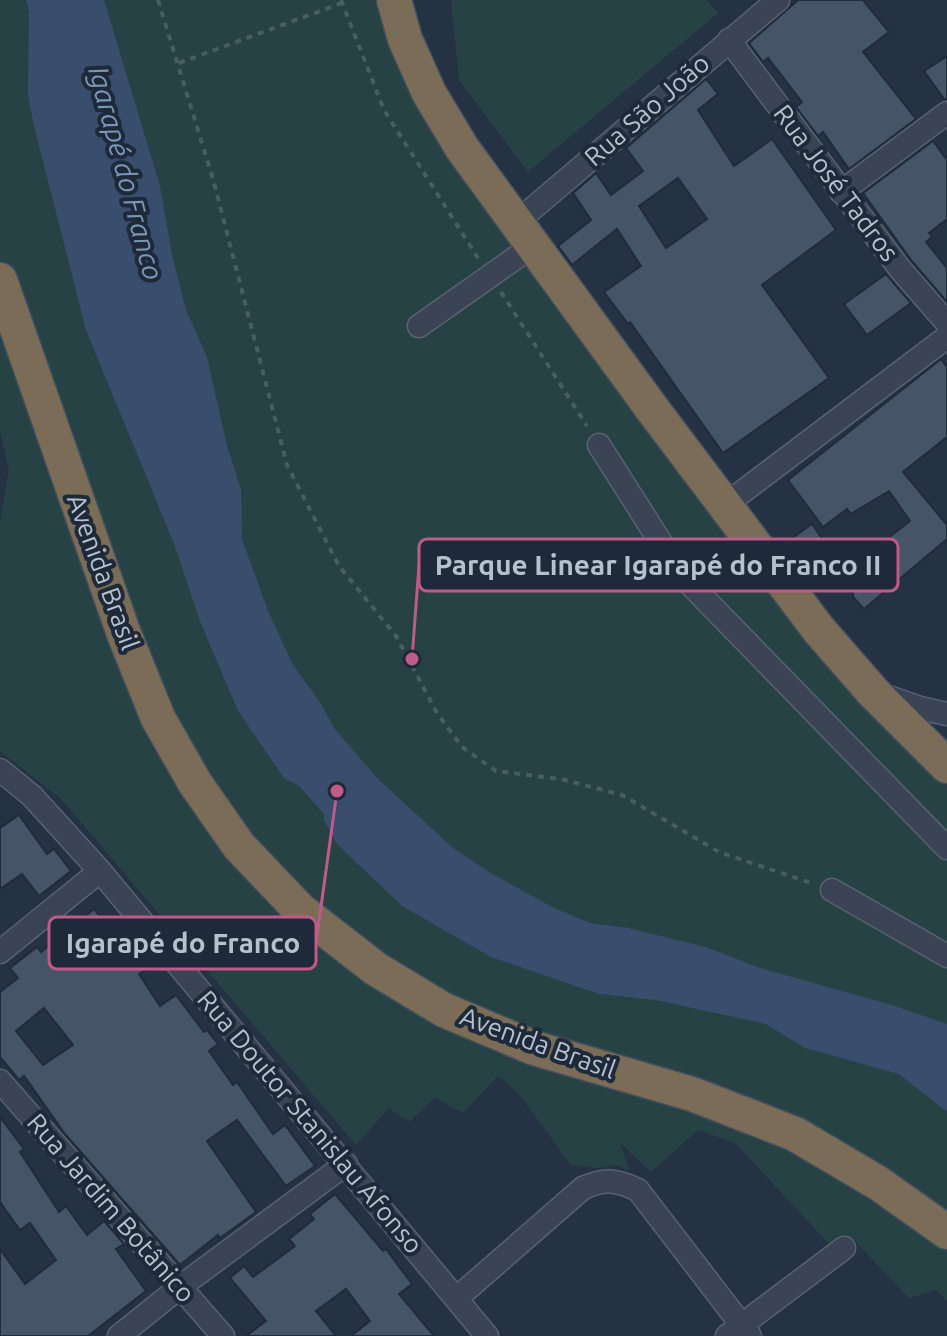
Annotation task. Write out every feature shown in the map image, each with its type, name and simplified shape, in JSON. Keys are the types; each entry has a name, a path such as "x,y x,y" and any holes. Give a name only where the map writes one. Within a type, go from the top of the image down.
{"highway":[{"path":"394,0 405,39 429,93 462,148 819,630 873,692 947,766"},
{"name":"Avenida Brasil","path":"0,280 124,634 158,718 195,783 239,846 300,910 376,969 444,1010 534,1048 692,1094 795,1134 878,1183 947,1232"}],"street":[{"name":"Rua São João","path":"419,326 490,276 526,233 729,40 778,0"},
{"name":"Rua José Tadros","path":"729,40 900,269 947,323"},
{"path":"841,192 947,113"},
{"path":"725,505 947,337"},
{"path":"599,445 689,583 947,848"},
{"path":"873,692 947,714"},
{"name":"Rua Doutor Stanislau Afonso","path":"0,770 32,796 100,871 487,1336"},
{"path":"0,952 100,871"},
{"path":"832,890 947,956"},
{"name":"Rua Jardim Botânico","path":"0,1081 223,1336"},
{"path":"119,1336 346,1164"},
{"path":"457,1298 583,1188 599,1181 615,1180 638,1190 739,1332 844,1248"}],"path":[{"path":"158,0 213,179 287,465 339,566 396,636 437,713 462,747 496,771 561,779 622,795 719,852 832,890"},
{"path":"179,63 341,1 384,110 599,445"}],"green space":[{"path":"0,0 375,0 421,108 863,703 947,786 947,1301 936,1290 909,1298 851,1237 834,1249 735,1143 698,1130 651,1172 620,1143 630,1171 615,1165 599,1168 571,1165 519,1094 498,1076 463,1113 435,1098 409,1122 389,1108 356,1145 61,799 0,751 0,522 9,469 0,432"},
{"path":"451,0 706,0 718,13 528,172 459,80"}],"water":[{"path":"26,0 104,0 160,186 172,255 186,310 207,357 226,442 241,490 242,539 268,611 293,665 320,702 334,728 378,779 453,848 552,907 590,923 628,928 706,947 760,968 947,1024 947,1112 899,1074 805,1048 766,1024 656,1000 599,994 491,957 402,906 337,844 324,814 299,786 284,778 238,711 200,621 175,546 86,330 33,122 28,94 29,11"}],"building":[{"path":"798,0 863,0 889,32 863,52 916,119 849,169 823,132 818,136 796,107 802,102 768,58 763,62 749,43"},
{"path":"947,56 947,99 944,99 924,71"},
{"path":"706,79 718,94 698,110 734,166 772,139 836,230 762,285 829,378 723,453 630,322 628,324 604,292 641,266 617,229 572,265 558,246 591,220 573,193 596,173 611,195 643,171 626,148","holes":["678,178 707,219 666,248 639,206"]},
{"path":"933,141 947,160 947,219 929,233 932,237 926,242 947,268 947,302 911,260 863,193"},
{"path":"886,274 911,303 867,335 844,304"},
{"path":"941,359 947,367 947,437 903,472 947,525 947,539 864,609 853,597 853,565 910,521 889,491 851,514 847,509 823,527 788,480"},
{"path":"812,524 823,540 792,561 781,546"},
{"path":"19,815 47,854 54,849 71,871 39,896 22,874 0,889 0,828"},
{"path":"94,909 118,939 125,935 137,952 141,949 153,965 139,974 160,1006 176,995 204,1032 207,1030 218,1044 209,1051 233,1085 237,1082 273,1134 285,1125 315,1166 286,1186 237,1120 207,1141 256,1212 220,1238 218,1235 180,1265 65,1134 24,1076 19,1080 0,1057 0,992 18,978 10,968 37,947 41,952","holes":["44,1008 73,1045 43,1065 16,1031"]},
{"path":"0,1117 24,1149 20,1152 59,1212 66,1206 87,1235 104,1221 124,1244 116,1249 146,1291 88,1336 0,1336 0,1249 25,1284 56,1260 30,1223 20,1230 0,1202"},
{"path":"335,1194 383,1251 386,1249 412,1284 399,1294 434,1336 351,1336 370,1321 346,1289 316,1311 336,1336 246,1336 266,1321 230,1278 244,1266 253,1277 295,1246 289,1239 314,1219 310,1214"}],"place":[{"name":"Parque Linear Igarapé do Franco II","path":"412,659"},
{"name":"Igarapé do Franco","path":"337,791"}]}
